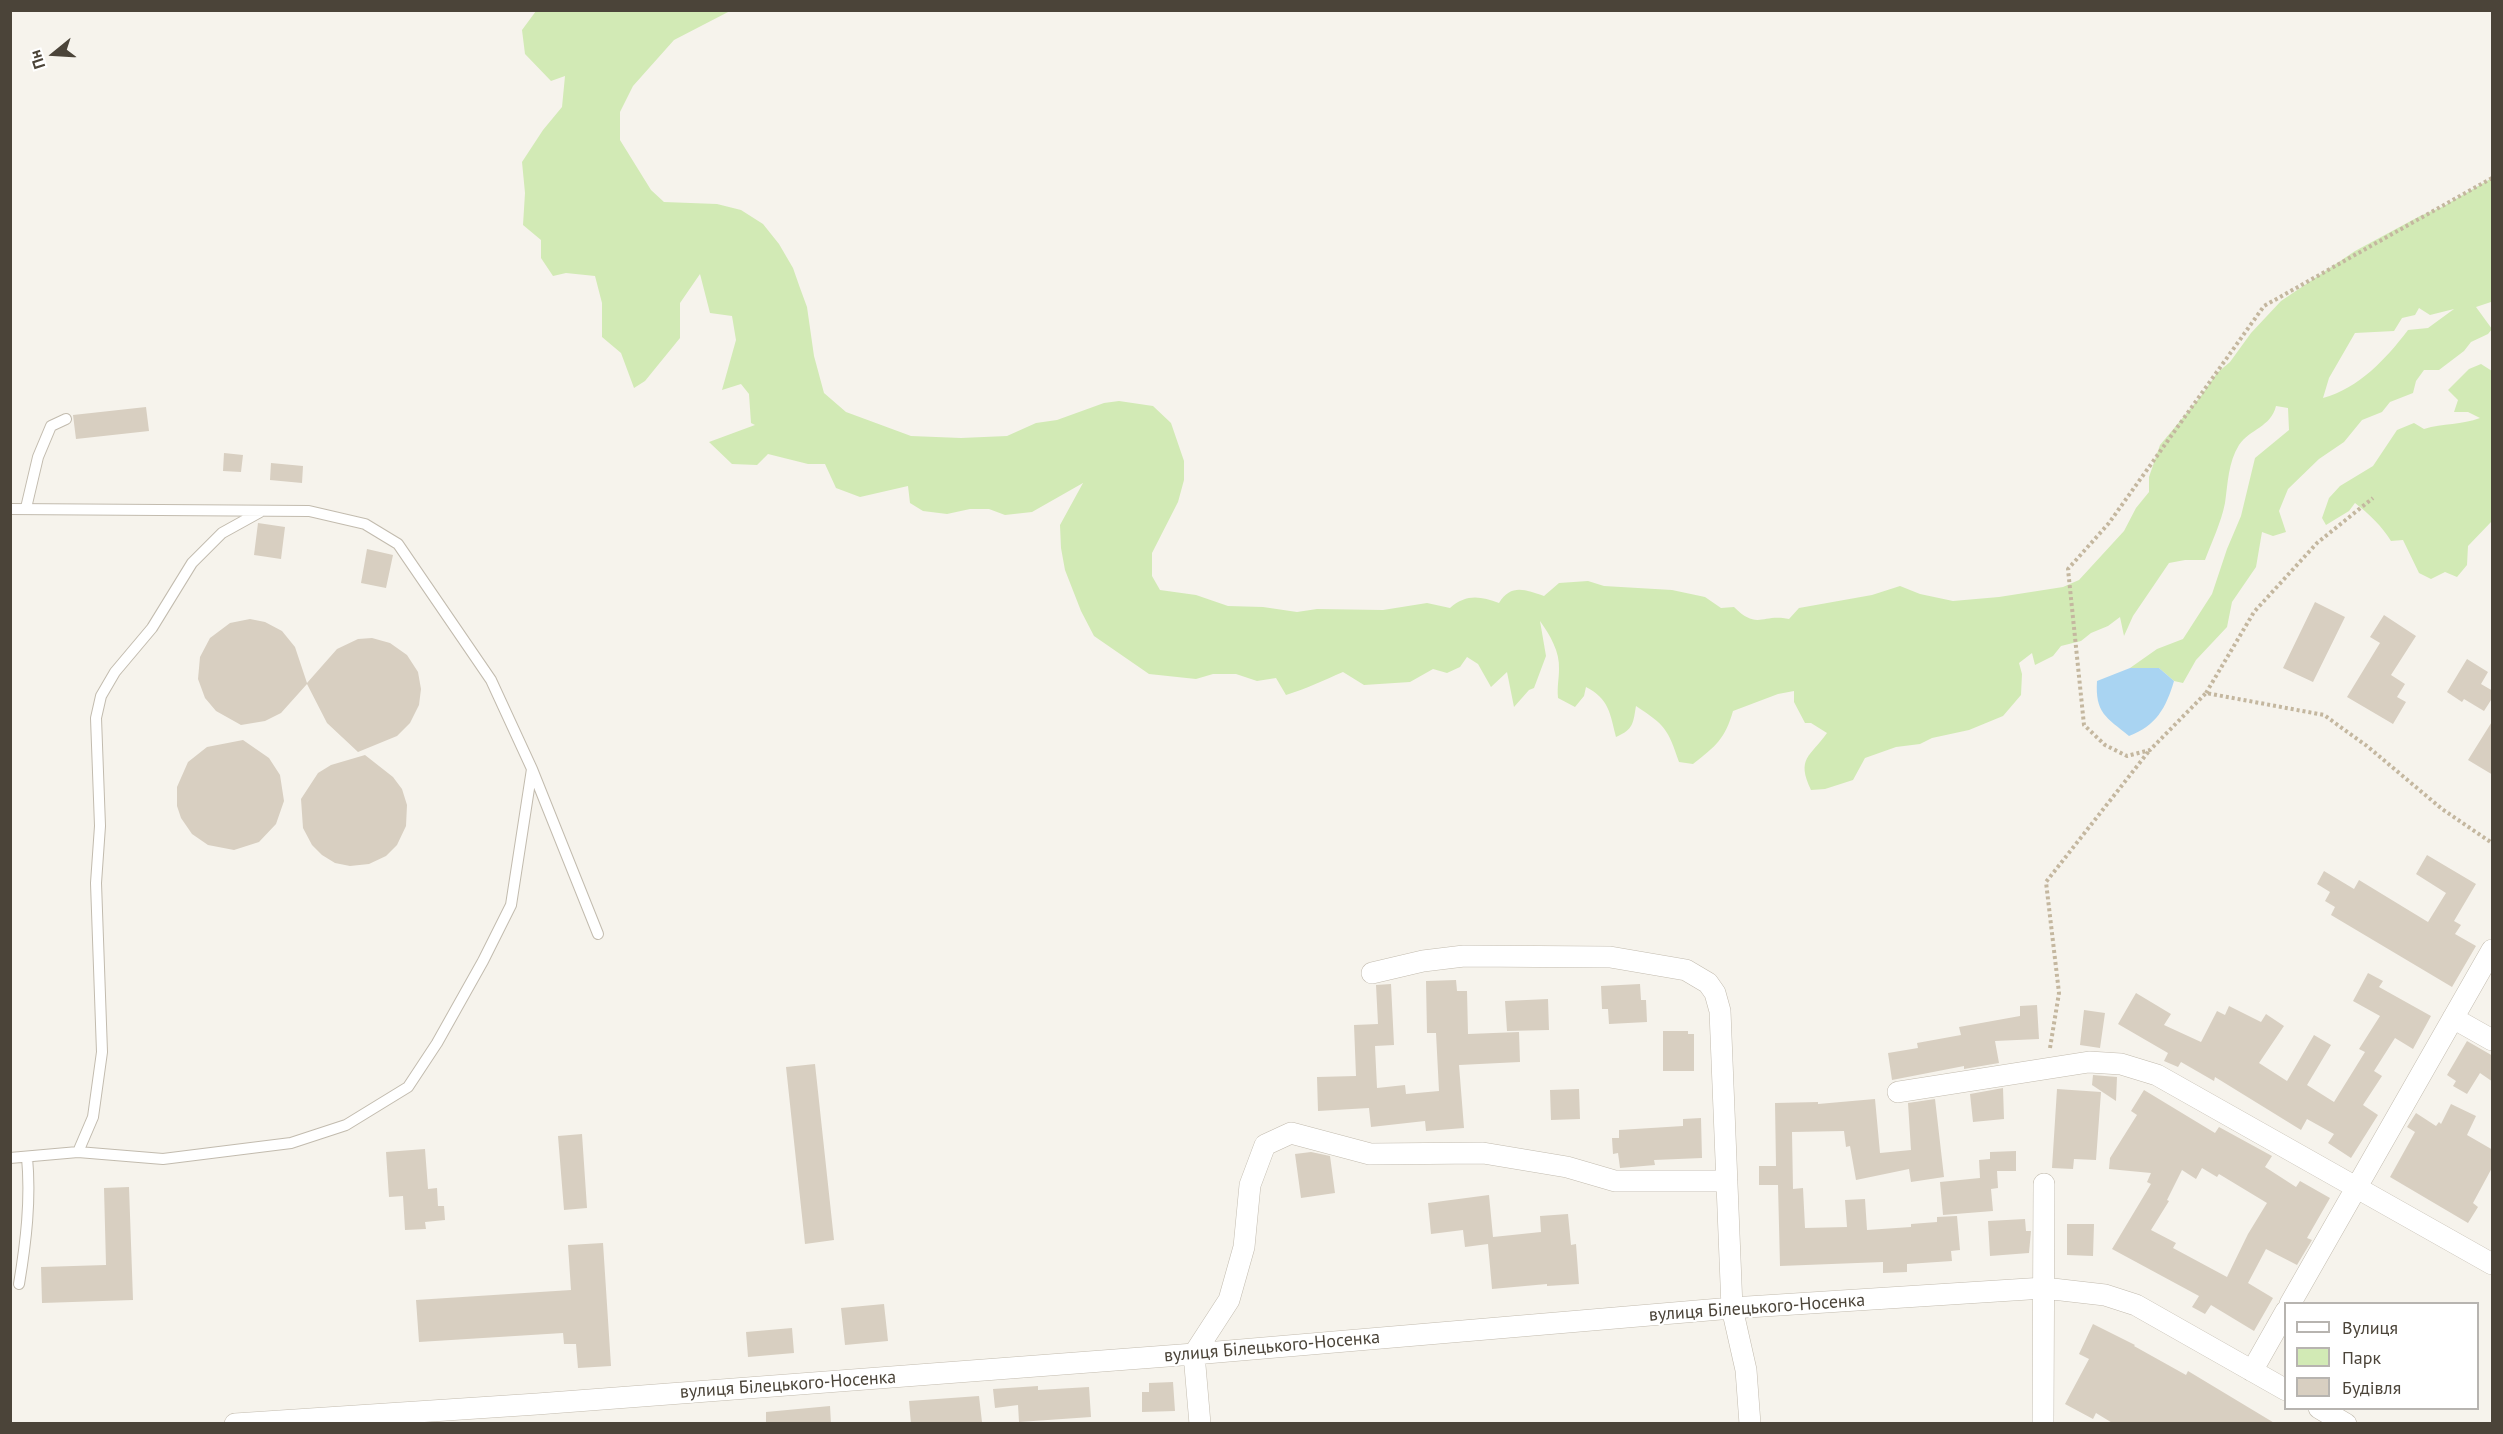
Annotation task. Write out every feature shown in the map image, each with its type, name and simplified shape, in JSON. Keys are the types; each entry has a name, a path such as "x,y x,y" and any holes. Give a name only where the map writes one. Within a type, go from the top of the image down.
{"street":[{"path":"2291,1302 2493,950"},
{"path":"1372,973 1423,961 1464,956 1547,955 1610,957 1686,970 1708,983 1715,993 1720,1011 1732,1308 1746,1370 1750,1424"},
{"path":"2453,1018 2493,1040"},
{"path":"1899,1092 2048,1067 2089,1062 2121,1064 2157,1075 2493,1264"},
{"path":"1200,1424 1194,1354 1207,1338 1229,1300 1244,1247 1250,1185 1265,1145 1291,1133 1370,1154 1483,1153 1567,1167 1615,1181 1727,1181"},
{"path":"2043,1424 2044,1184"},
{"name":"вулиця Білецького-Носенка","path":"235,1424 538,1414 1732,1308 2044,1288 2105,1295 2136,1305 2284,1389"},
{"path":"2252,1371 2284,1315"},
{"path":"2322,1410 2346,1424"}],"lane":[{"path":"26,508 38,457 51,426 66,420"},
{"path":"10,509 309,511 365,524 398,544 491,680 532,769 598,934"},
{"path":"78,1152 93,1117 102,1052 96,883 100,826 96,718 101,696 115,672 152,628 192,563 222,533 262,511"},
{"path":"10,1158 78,1152 163,1159 291,1143 346,1125 408,1088 483,961 511,905 532,769"},
{"path":"19,1284 27,1236 29,1178 27,1157"}],"path":[{"path":"2150,750 2127,756 2105,745 2084,725 2068,569 2109,523 2264,306 2493,178"},
{"path":"2048,1067 2059,993 2046,882 2150,750 2206,693 2254,612 2317,543 2373,498"},
{"path":"2206,693 2324,715 2367,746 2442,809 2493,843"}],"green space":[{"path":"536,11 730,11 674,40 633,86 620,112 620,140 651,190 664,202 717,204 741,210 763,224 779,244 793,268 807,307 814,356 824,393 846,412 911,436 961,438 1007,436 1036,423 1057,420 1104,403 1119,401 1153,406 1171,423 1184,461 1184,480 1178,502 1152,553 1152,576 1160,590 1196,595 1228,606 1263,607 1297,612 1317,609 1383,610 1427,603 1450,608 1468,598 1486,599 1499,603 1514,590 1525,590 1544,596 1559,583 1588,581 1604,586 1672,590 1705,597 1721,608 1734,607 1749,618 1760,620 1789,619 1799,608 1872,595 1900,586 1920,594 1953,601 1999,597 2063,587 2079,580 2124,531 2136,508 2149,492 2149,477 2160,445 2217,373 2230,362 2251,333 2281,301 2355,251 2420,216 2442,207 2492,178 2492,304 2491,302 2476,307 2492,329 2488,334 2471,342 2464,351 2439,370 2424,370 2416,381 2413,393 2390,402 2382,412 2362,420 2344,442 2319,459 2288,489 2279,511 2286,532 2273,536 2262,532 2256,567 2232,602 2227,627 2196,660 2183,683 2174,681 2159,668 2130,668 2157,649 2183,639 2212,594 2241,516 2255,458 2289,430 2288,408 2276,406 2270,419 2249,435 2235,452 2221,518 2205,560 2169,563 2133,616 2124,636 2120,617 2081,641 2061,646 2053,656 2035,665 2032,653 2019,663 2022,674 2021,695 2003,716 1969,730 1932,738 1920,744 1896,747 1865,758 1853,780 1825,789 1811,790 1805,764 1807,758 1827,733 1811,723 1805,723 1794,702 1794,691 1778,694 1733,711 1727,729 1719,741 1693,764 1679,762 1672,742 1664,729 1636,706 1632,725 1616,737 1607,708 1600,696 1586,687 1584,696 1575,707 1558,698 1558,656 1551,638 1540,621 1546,656 1534,688 1529,690 1514,707 1507,672 1491,687 1478,664 1467,657 1460,667 1447,673 1433,669 1410,682 1364,685 1343,672 1286,695 1276,678 1257,681 1236,674 1213,674 1196,679 1149,674 1094,636 1081,611 1065,570 1060,525 1083,483 1032,512 1005,515 989,509 970,509 947,514 923,511 910,503 908,486 860,497 836,488 825,464 808,464 768,454 757,465 732,464 709,442 755,425 751,423 749,394 741,384 722,390 736,340 732,316 710,313 700,274 680,303 680,338 645,381 634,388 621,353 602,337 602,303 595,276 566,273 553,276 541,258 541,240 523,225 525,193 522,162 543,130 562,107 565,76 551,81 525,54 522,30","holes":["2419,308 2430,315 2454,309 2428,328 2408,330 2381,362 2360,380 2323,398 2329,378 2355,333 2394,331 2402,318 2415,315"]},
{"path":"2481,364 2492,371 2492,521 2468,546 2467,565 2457,577 2445,572 2431,579 2419,573 2403,540 2391,541 2374,520 2355,503 2349,511 2326,525 2322,518 2329,498 2340,486 2373,466 2397,430 2414,423 2424,429 2480,418 2468,412 2454,412 2458,400 2448,390 2469,369"}],"water":[{"path":"2130,668 2159,668 2174,681 2159,715 2146,727 2129,736 2114,724 2100,707 2097,681"}],"building":[{"path":"146,407 149,431 76,439 73,415"},
{"path":"224,453 243,455 241,472 223,471"},
{"path":"271,463 303,466 302,483 270,480"},
{"path":"258,523 285,527 281,559 254,555"},
{"path":"367,549 393,555 386,588 361,583"},
{"path":"2315,602 2345,617 2313,682 2283,668"},
{"path":"2384,615 2416,636 2391,675 2405,684 2397,697 2406,702 2393,724 2347,697 2380,643 2370,637"},
{"path":"250,619 265,622 282,631 295,647 307,683 337,649 358,639 372,638 390,643 407,655 418,672 421,689 419,705 410,723 397,736 358,752 327,723 307,684 281,713 265,721 241,725 216,711 205,698 198,679 200,657 210,638 230,623"},
{"path":"2467,659 2488,672 2481,684 2493,691 2493,697 2484,711 2464,699 2462,702 2447,692"},
{"path":"2493,720 2493,775 2468,760"},
{"path":"243,740 269,758 280,775 284,801 276,824 259,842 234,850 208,845 192,834 181,818 177,806 177,787 188,762 207,747"},
{"path":"365,755 393,777 402,789 407,805 406,826 397,845 386,856 369,864 350,866 335,863 312,845 303,828 301,799 318,773 331,765"},
{"path":"2427,855 2476,884 2454,921 2461,925 2455,934 2476,946 2452,987 2331,915 2335,907 2325,901 2330,892 2317,884 2324,871 2354,889 2359,880 2428,922 2446,893 2416,874"},
{"path":"2368,973 2383,981 2379,987 2431,1016 2413,1049 2395,1038 2374,1071 2382,1076 2363,1105 2378,1115 2351,1158 2328,1143 2334,1134 2307,1119 2301,1130 2215,1077 2214,1081 2181,1062 2178,1067 2164,1061 2168,1053 2118,1024 2136,993 2171,1014 2164,1025 2201,1042 2217,1011 2225,1015 2229,1006 2261,1022 2266,1014 2284,1026 2259,1063 2287,1081 2314,1035 2331,1045 2307,1085 2334,1102 2365,1052 2359,1049 2380,1016 2353,1001"},
{"path":"1456,980 1457,991 1467,991 1468,1034 1519,1032 1520,1062 1459,1065 1464,1128 1426,1131 1425,1121 1371,1127 1369,1108 1318,1111 1317,1077 1356,1076 1354,1025 1378,1024 1376,985 1391,984 1394,1045 1375,1046 1377,1088 1405,1085 1406,1094 1439,1091 1436,1033 1427,1033 1426,981"},
{"path":"1640,984 1641,1000 1646,1000 1647,1022 1609,1024 1608,1009 1602,1009 1601,986"},
{"path":"1548,999 1549,1030 1507,1031 1505,1001"},
{"path":"2037,1005 2039,1039 1995,1041 1999,1063 1964,1069 1964,1066 1892,1080 1888,1053 1918,1048 1917,1043 1961,1035 1959,1027 2020,1016 2020,1006"},
{"path":"2084,1010 2105,1013 2100,1048 2080,1045"},
{"path":"1663,1031 1688,1031 1688,1034 1694,1034 1694,1071 1663,1071"},
{"path":"2467,1041 2493,1056 2493,1082 2480,1073 2467,1094 2453,1086 2456,1081 2447,1075"},
{"path":"815,1064 834,1240 805,1244 786,1067"},
{"path":"2093,1075 2117,1077 2116,1101 2092,1085"},
{"path":"2003,1088 2004,1119 1973,1122 1970,1094"},
{"path":"1579,1089 1580,1119 1551,1120 1550,1090"},
{"path":"2057,1089 2101,1092 2096,1160 2074,1159 2073,1169 2052,1168"},
{"path":"2144,1090 2215,1133 2219,1127 2272,1156 2265,1167 2296,1187 2300,1181 2330,1198 2307,1238 2312,1240 2297,1265 2266,1249 2248,1283 2273,1298 2254,1331 2211,1305 2205,1314 2192,1307 2199,1296 2112,1249 2151,1184 2147,1182 2151,1173 2109,1169 2110,1158 2137,1115 2131,1111","holes":["2202,1168 2217,1177 2219,1174 2267,1203 2248,1234 2227,1277 2173,1248 2176,1243 2151,1230 2169,1201 2167,1200 2182,1170 2196,1179"]},
{"path":"1875,1099 1880,1153 1911,1150 1908,1103 1935,1099 1944,1177 1911,1182 1909,1169 1856,1180 1850,1146 1846,1147 1844,1131 1792,1132 1793,1189 1803,1188 1805,1228 1847,1227 1845,1200 1865,1199 1867,1230 1911,1227 1911,1224 1937,1222 1937,1217 1957,1216 1960,1250 1951,1251 1952,1261 1907,1264 1907,1272 1883,1273 1883,1262 1780,1266 1778,1185 1759,1185 1759,1166 1776,1166 1775,1103 1818,1102 1818,1104"},
{"path":"2451,1104 2476,1116 2467,1135 2493,1150 2493,1166 2473,1203 2478,1207 2468,1223 2390,1177 2415,1132 2407,1127 2416,1113 2436,1126 2439,1122 2441,1124"},
{"path":"1701,1118 1702,1158 1654,1160 1655,1165 1620,1168 1618,1153 1613,1154 1612,1138 1619,1138 1619,1130 1683,1126 1683,1119"},
{"path":"582,1134 587,1208 564,1210 558,1136"},
{"path":"425,1149 428,1189 437,1188 438,1206 444,1206 445,1220 425,1222 426,1229 405,1230 403,1196 389,1197 386,1152"},
{"path":"2016,1151 2016,1171 1997,1171 1998,1188 1991,1189 1993,1211 1943,1215 1940,1182 1980,1178 1979,1160 1990,1159 1990,1152"},
{"path":"1311,1152 1330,1156 1335,1193 1301,1198 1295,1154"},
{"path":"129,1187 133,1300 42,1303 41,1267 106,1265 104,1188"},
{"path":"1489,1195 1493,1237 1541,1232 1540,1216 1568,1214 1571,1245 1576,1244 1579,1284 1547,1286 1547,1284 1492,1289 1488,1244 1465,1247 1463,1230 1431,1234 1428,1203"},
{"path":"2025,1219 2026,1231 2031,1231 2029,1253 1990,1256 1988,1221"},
{"path":"2067,1224 2094,1224 2093,1256 2067,1255"},
{"path":"603,1243 611,1366 578,1368 576,1344 564,1344 563,1333 419,1342 416,1300 571,1290 568,1245"},
{"path":"884,1304 888,1341 845,1345 841,1308"},
{"path":"2093,1324 2186,1375 2188,1371 2276,1424 2114,1424 2096,1413 2093,1419 2065,1404 2089,1359 2079,1354"},
{"path":"792,1328 794,1353 748,1357 746,1332"},
{"path":"1173,1382 1175,1411 1142,1412 1142,1392 1149,1392 1149,1383"},
{"path":"1038,1386 1038,1390 1089,1387 1091,1417 1019,1422 1018,1405 995,1408 993,1389"},
{"path":"979,1396 982,1422 911,1424 909,1401"},
{"path":"830,1406 831,1424 766,1424 766,1412"}]}
